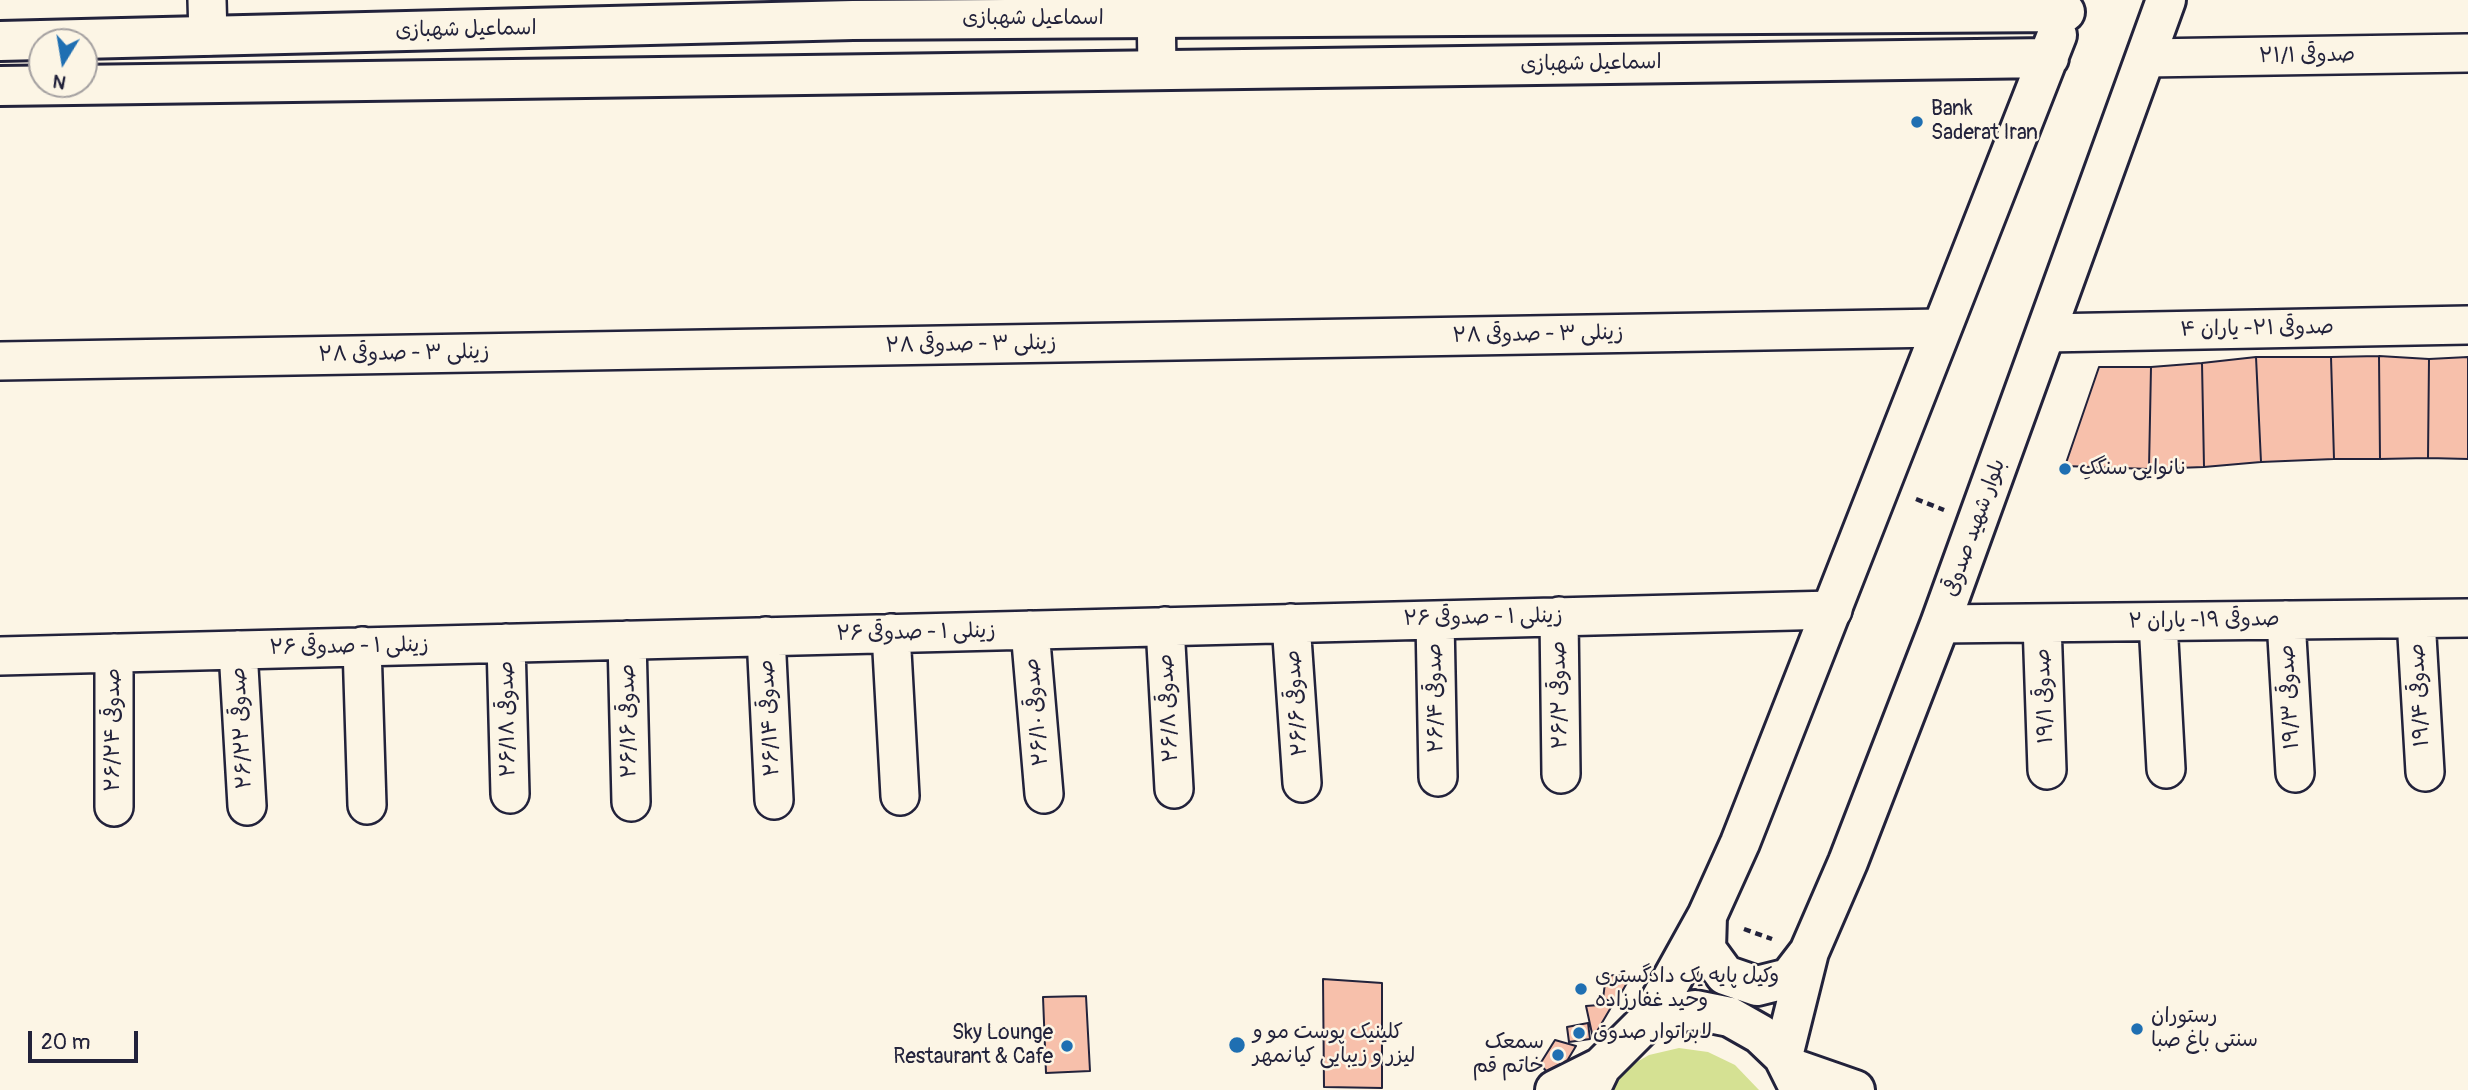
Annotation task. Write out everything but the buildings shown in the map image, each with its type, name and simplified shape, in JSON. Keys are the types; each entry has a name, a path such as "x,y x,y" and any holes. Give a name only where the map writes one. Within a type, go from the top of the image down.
{"street":[{"name":"بلوار شهید صدوقی","path":"1791,1071 1809,952 1848,862 1940,624 2166,0"},
{"name":"اسماعیل شهبازی","path":"0,41 208,18 853,20 1156,9 2068,6"},
{"path":"1555,1090 1595,1078 1651,1017 1707,916 1740,842 1833,610 2068,6"},
{"path":"1156,9 1157,70"},
{"name":"صدوقی ۲۱/۱","path":"2146,58 2468,54"},
{"name":"اسماعیل شهبازی","path":"0,86 2049,58"},
{"name":"صدوقی ۲۱- یاران ۴","path":"2046,333 2468,325"},
{"name":"زینلی ۳ - صدوقی ۲۸","path":"0,361 1941,328"},
{"name":"زینلی ۱ - صدوقی ۲۶","path":"0,656 1833,610"},
{"name":"صدوقی ۲۶/۲","path":"1559,616 1561,774"},
{"name":"صدوقی ۱۹- یاران ۲","path":"1940,624 2468,618"},
{"name":"صدوقی ۱۹/۴","path":"2416,619 2425,772"},
{"name":"صدوقی ۲۶/۴","path":"1435,620 1438,777"},
{"name":"صدوقی ۱۹/۳","path":"2286,620 2295,773"},
{"path":"2158,622 2166,769"},
{"name":"صدوقی ۲۶/۶","path":"1291,623 1302,783"},
{"name":"صدوقی ۱۹/۱","path":"2042,623 2047,770"},
{"name":"صدوقی ۲۶/۸","path":"1165,626 1174,789"},
{"name":"صدوقی ۲۶/۱۰","path":"1030,630 1044,794"},
{"path":"891,633 900,796"},
{"name":"صدوقی ۲۶/۱۴","path":"766,636 774,800"},
{"name":"صدوقی ۲۶/۱۶","path":"627,640 631,802"},
{"name":"صدوقی ۲۶/۱۸","path":"506,643 510,794"},
{"path":"362,646 367,805"},
{"name":"صدوقی ۲۶/۲۲","path":"238,650 247,806"},
{"name":"صدوقی ۲۶/۲۴","path":"114,653 114,807"},
{"path":"1707,916 1706,949 1726,975 1736,979 1757,986 1789,978 1809,952"},
{"path":"1651,1017 1695,1010 1730,1017 1760,1034 1791,1071 1855,1090"}],"path":[{"path":"1881,485 1977,524"},
{"path":"1707,916 1809,952"}],"green space":[{"path":"1679,1048 1708,1052 1735,1065 1759,1090 1606,1090 1623,1070 1649,1055"}],"place":[{"name":"Bank Saderat Iran","path":"1917,122"},
{"name":"نانوایی سنگکِ","path":"2065,469"},
{"name":"وکیل پایه یک دادگستری وحید غفارزاده","path":"1581,989"},
{"name":"رستوران سنتی باغ صبا","path":"2137,1029"},
{"name":"لابراتوار صدوق","path":"1579,1033"},
{"name":"کلینیک پوست مو و لیزر و زیبایی کیانمهر","path":"1237,1045"},
{"name":"Sky Lounge Restaurant & Cafe","path":"1067,1046"},
{"name":"سمعک خاتم قم","path":"1558,1055"}]}
